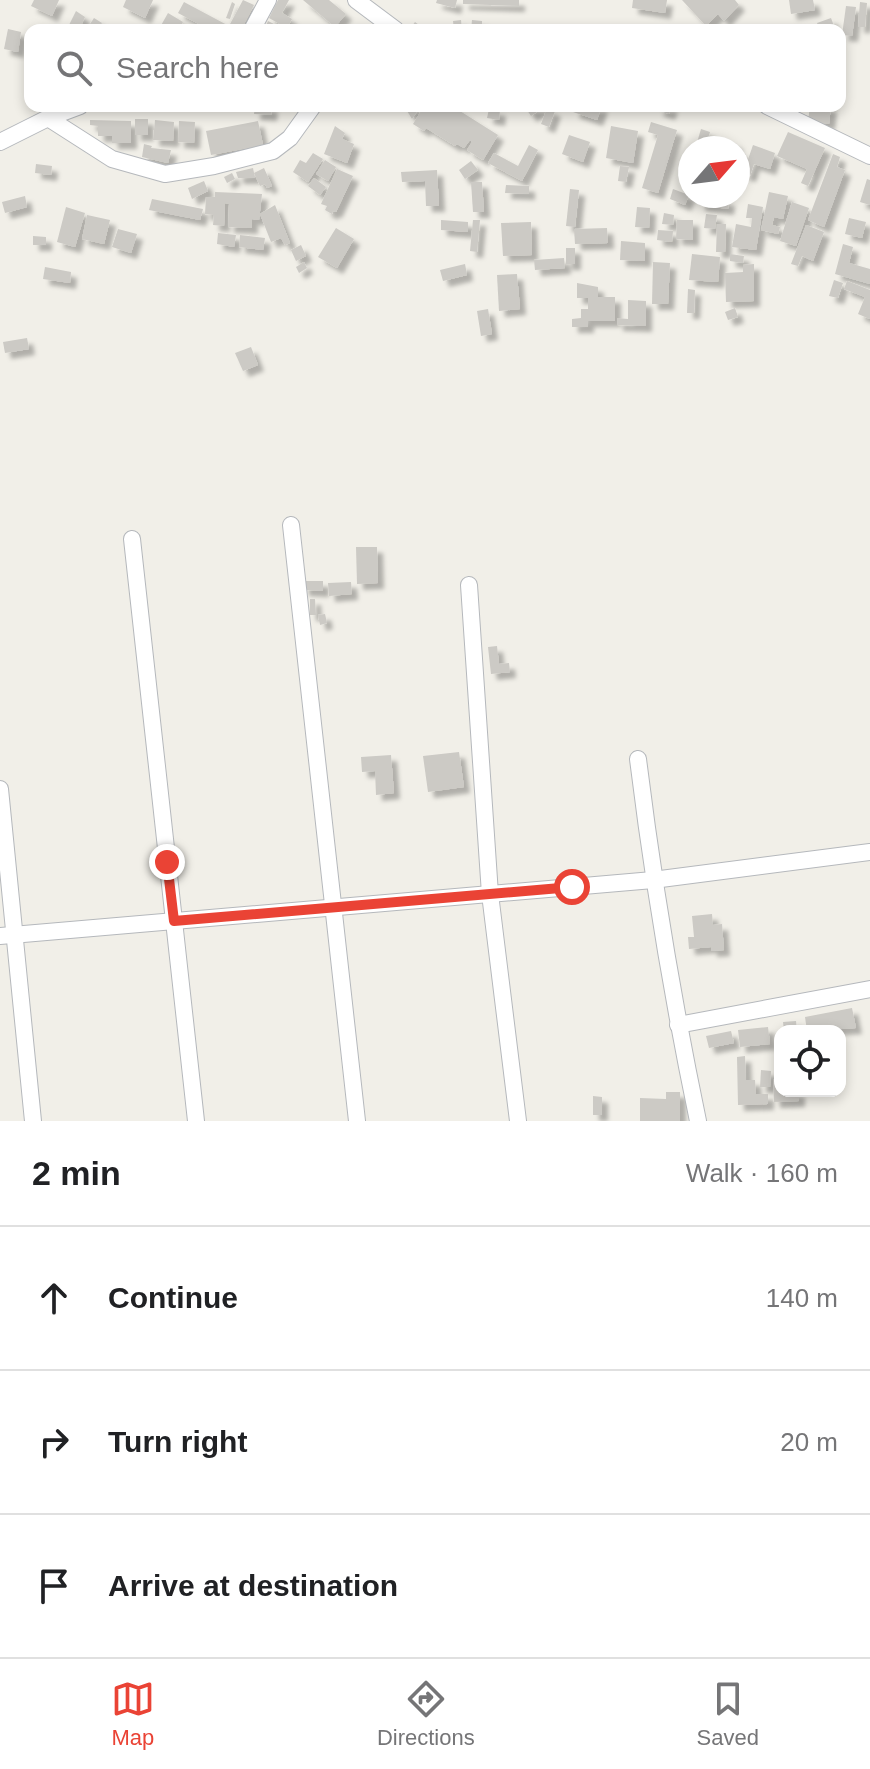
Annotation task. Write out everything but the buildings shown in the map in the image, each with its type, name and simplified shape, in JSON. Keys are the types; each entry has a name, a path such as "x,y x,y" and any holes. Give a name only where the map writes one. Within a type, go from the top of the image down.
{"street":[{"path":"255,24 268,0"},
{"path":"356,0 386,24"},
{"path":"0,142 64,112"},
{"path":"48,118 112,159 165,174 273,151 290,138 309,112"},
{"path":"779,112 870,156"},
{"path":"291,525 357,1121"},
{"path":"132,539 196,1121"},
{"path":"469,585 490,894 518,1121"},
{"path":"638,759 653,880 698,1121"},
{"path":"0,789 7,935 33,1121"},
{"path":"7,935 653,880 870,852"},
{"path":"678,1025 870,989"}],"route":[{"path":"167,862 174,921 572,887"}]}
